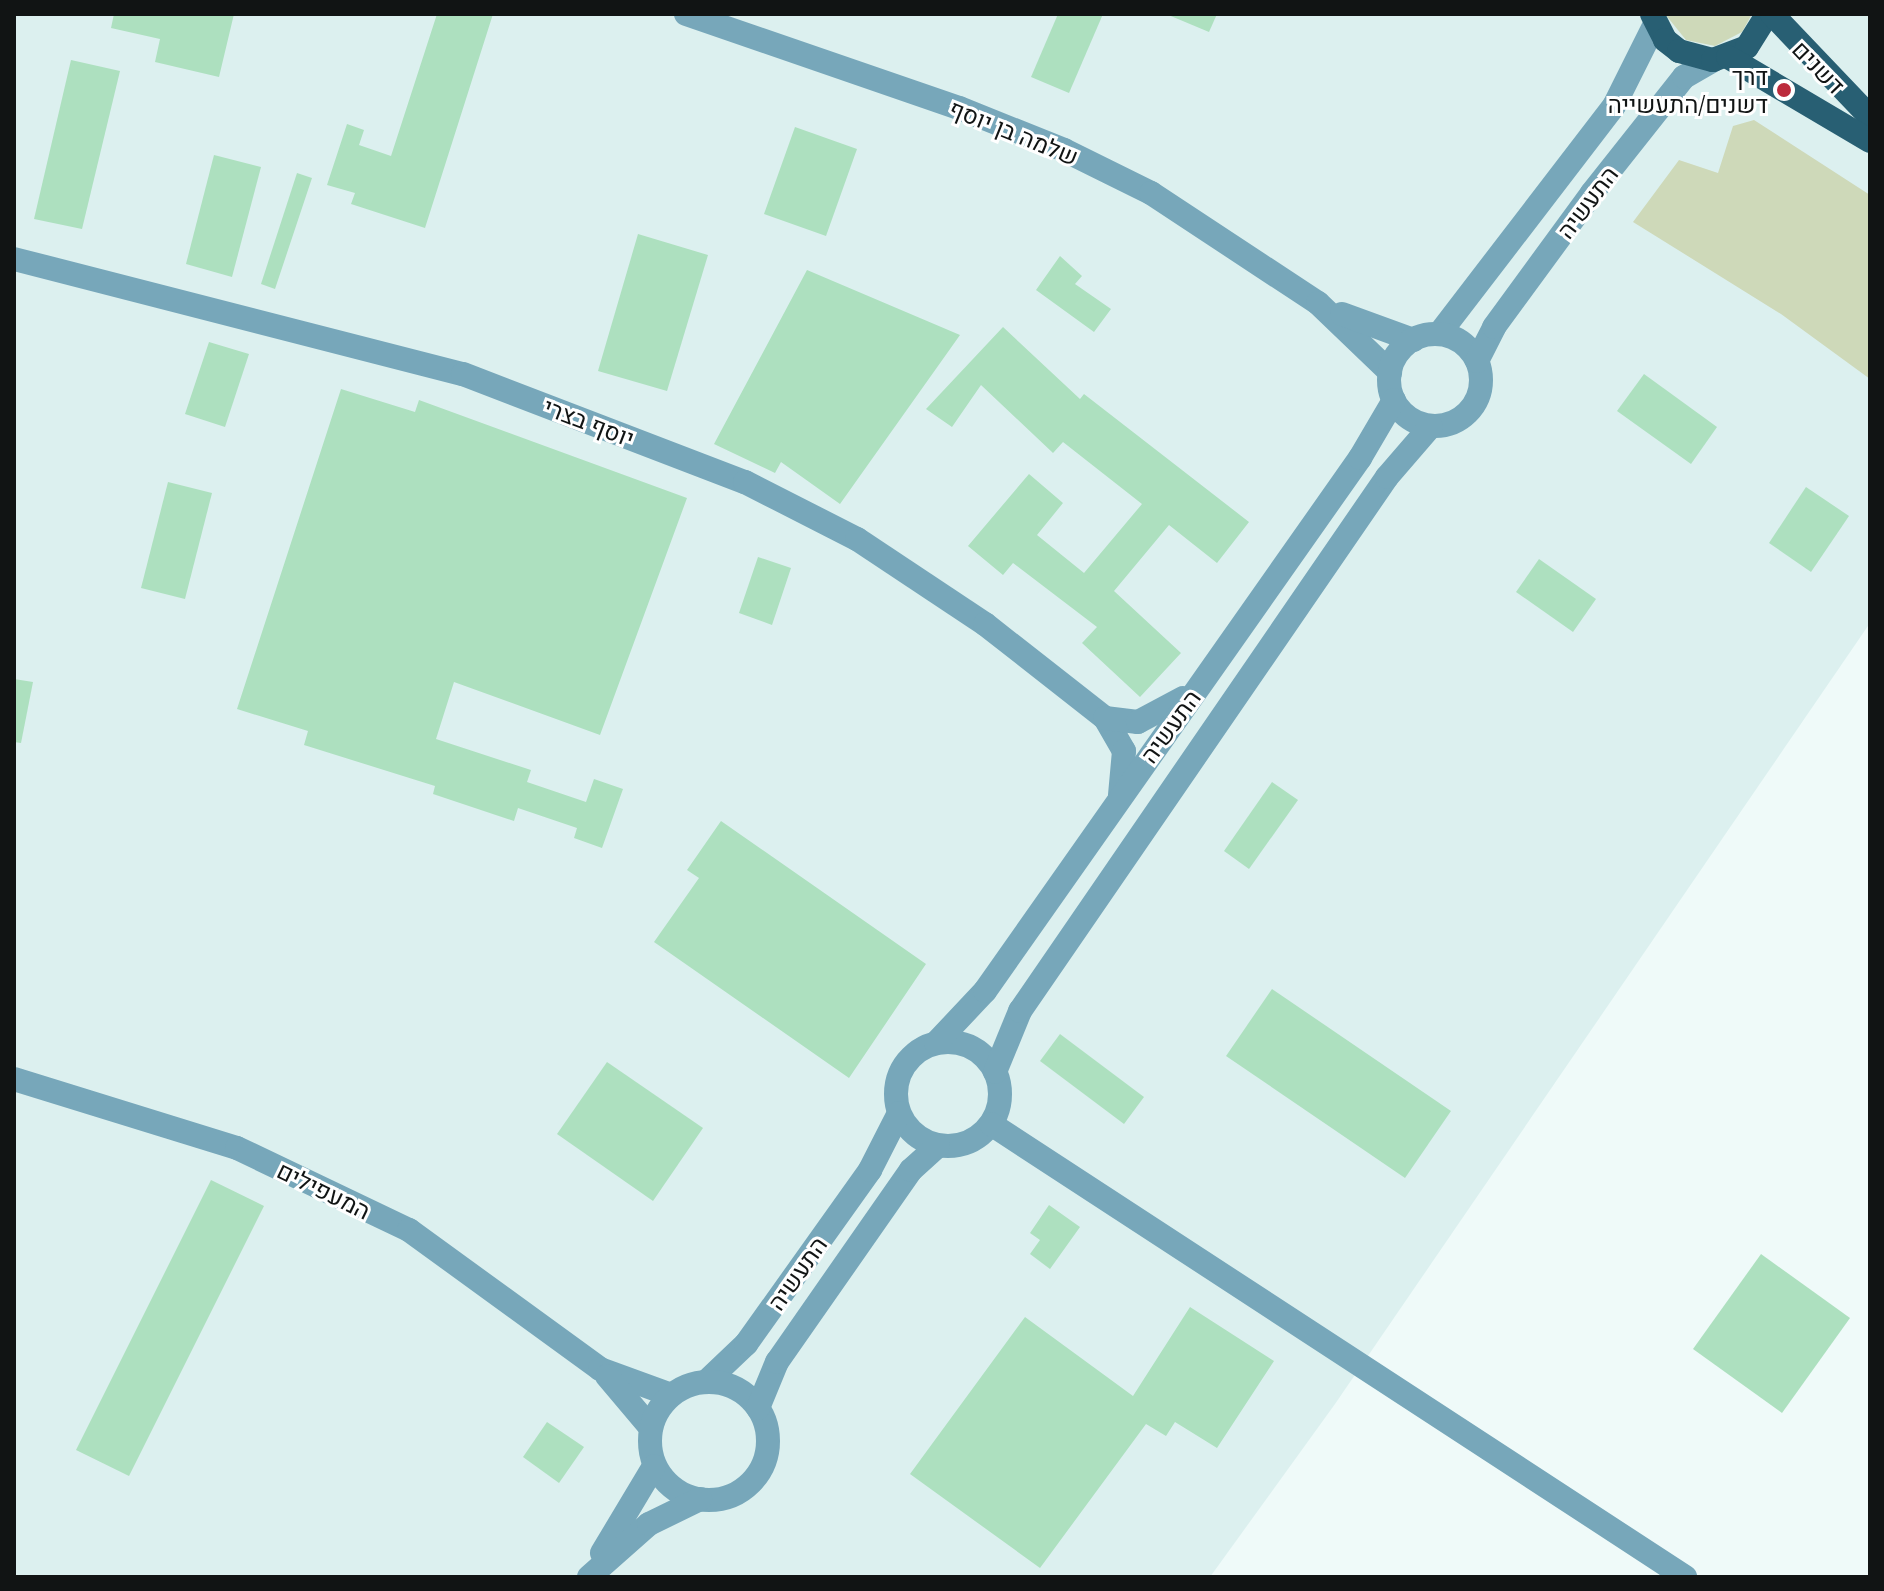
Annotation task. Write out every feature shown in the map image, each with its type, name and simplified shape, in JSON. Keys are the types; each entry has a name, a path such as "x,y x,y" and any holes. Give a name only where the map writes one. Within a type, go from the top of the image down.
{"main road":[{"path":"1720,59 1755,40 1770,14"},
{"name":"דשנים","path":"1770,14 1870,117"},
{"name":"דשנים","path":"1654,19 1679,51 1720,59 1870,141"}],"street":[{"name":"שלמה בן יוסף","path":"686,14 1064,150 1151,193 1318,303 1390,372"},
{"name":"התעשיה","path":"1439,334 1614,106 1654,19"},
{"name":"התעשיה","path":"1477,361 1494,327 1592,193 1684,77 1720,59"},
{"name":"יוסף בצרי","path":"14,259 463,374 745,482 857,539 985,624 1105,718 1124,751 1120,795"},
{"name":"שלמה בן יוסף","path":"1318,303 1413,340"},
{"path":"1439,334 1455,338 1477,361 1480,392 1473,406 1447,424 1431,426 1403,413 1394,400 1390,372 1402,348 1413,340 1439,334"},
{"name":"התעשיה","path":"936,1043 985,991 1360,458 1394,400"},
{"name":"התעשיה","path":"995,1072 1020,1011 1387,477 1431,426"},
{"path":"1105,718 1122,723 1154,718 1199,686"},
{"path":"936,1043 971,1047 995,1072 1000,1090 991,1124 968,1143 938,1146 915,1134 899,1113 898,1078 919,1050 936,1043"},
{"name":"המעפילים","path":"14,1079 237,1148 409,1230 600,1369 651,1428"},
{"name":"התעשיה","path":"707,1381 746,1344 870,1170 899,1113"},
{"path":"991,1124 1685,1577"},
{"name":"התעשיה","path":"758,1408 777,1362 911,1170 938,1146"},
{"name":"המעפילים","path":"600,1369 671,1395"},
{"path":"707,1381 744,1393 758,1408 768,1445 758,1472 737,1493 700,1499 649,1524 588,1577 654,1466 651,1428 671,1395 707,1381"},
{"path":"654,1466 681,1494 700,1499"}],"shaded area":[{"path":"14,14 1870,14 1870,623 1335,1404 1210,1577 14,1577"}],"green space":[{"path":"1665,14 1752,14 1742,32 1715,46 1686,40"},
{"path":"1754,120 1870,195 1870,379 1781,314 1633,222 1679,160 1718,173 1733,126"}],"building":[{"path":"114,14 234,14 219,77 155,62 160,39 111,28"},
{"path":"437,14 493,14 425,228 351,204 355,193 327,185 347,124 364,130 359,145 391,156"},
{"path":"1058,14 1103,14 1069,93 1031,77"},
{"path":"1166,14 1217,14 1209,32"},
{"path":"71,60 120,71 82,229 34,219"},
{"path":"795,127 857,149 826,236 764,214"},
{"path":"214,155 261,167 232,277 186,264"},
{"path":"297,173 312,178 275,289 261,284"},
{"path":"638,234 708,255 667,391 598,371"},
{"path":"1060,256 1082,276 1075,284 1111,309 1094,332 1036,290"},
{"path":"807,270 960,335 840,504 781,462 775,473 714,444"},
{"path":"1003,327 1080,399 1084,394 1249,522 1217,563 1169,525 1114,591 1181,653 1140,697 1082,643 1097,627 1013,563 1003,575 968,546 1029,474 1063,503 1037,535 1084,573 1142,504 1063,442 1053,453 981,385 952,427 926,409"},
{"path":"209,342 249,354 225,427 185,414"},
{"path":"1644,374 1717,427 1691,464 1617,411"},
{"path":"341,389 415,412 419,400 687,498 600,735 454,682 436,739 531,770 527,782 586,802 594,779 623,789 602,848 574,838 577,828 518,808 514,821 433,794 435,786 304,745 308,731 237,709"},
{"path":"168,482 212,493 185,599 141,588"},
{"path":"1806,487 1849,516 1811,572 1769,543"},
{"path":"758,557 791,568 772,625 739,613"},
{"path":"1539,559 1596,599 1573,632 1516,592"},
{"path":"14,679 33,682 21,743 14,742"},
{"path":"1272,782 1298,800 1249,869 1224,851"},
{"path":"721,821 926,964 849,1078 654,942 699,878 687,870"},
{"path":"1272,989 1451,1111 1405,1178 1226,1056"},
{"path":"1060,1034 1144,1097 1124,1124 1040,1061"},
{"path":"607,1062 703,1128 653,1201 557,1134"},
{"path":"211,1180 264,1206 129,1476 76,1450"},
{"path":"1049,1205 1080,1227 1050,1269 1030,1254 1040,1240 1030,1233"},
{"path":"1761,1254 1850,1318 1782,1413 1693,1349"},
{"path":"1190,1307 1274,1361 1217,1448 1175,1422 1166,1436 1146,1424 1040,1568 910,1474 1025,1317 1133,1396"},
{"path":"547,1422 584,1447 559,1483 523,1457"}],"place":[{"name":"דרך דשנים/התעשייה","path":"1784,90"}]}
